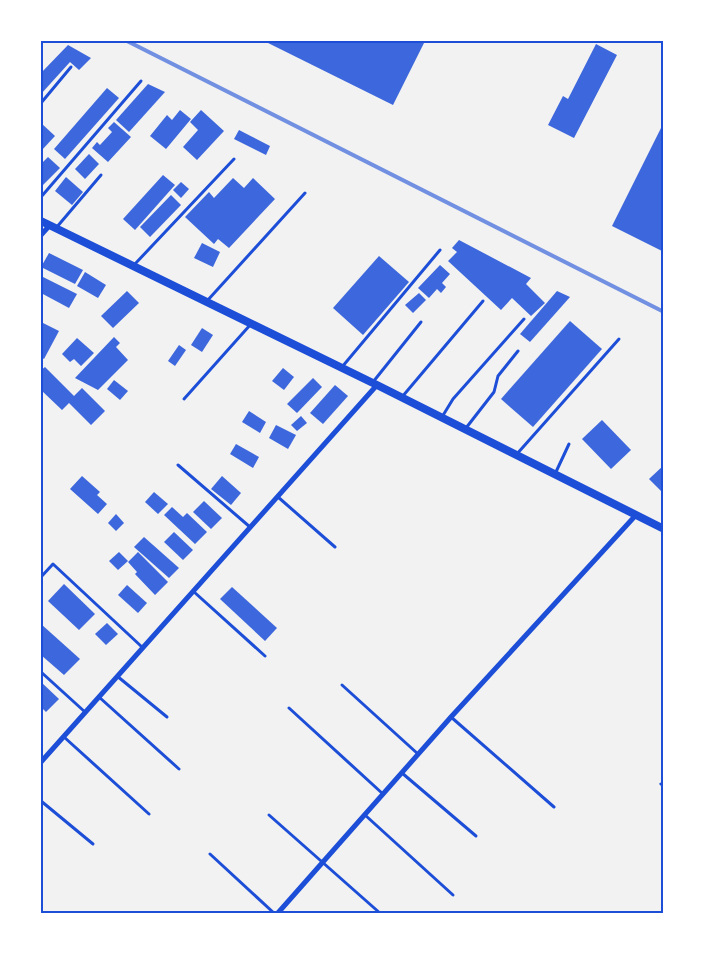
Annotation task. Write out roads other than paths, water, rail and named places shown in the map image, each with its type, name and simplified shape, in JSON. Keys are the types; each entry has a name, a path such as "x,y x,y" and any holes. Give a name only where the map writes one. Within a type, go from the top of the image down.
{"street":[{"path":"41,221 341,367 664,529"},
{"path":"41,234 53,227"},
{"path":"42,760 99,698 375,384"},
{"path":"276,914 418,754 636,515"}],"lane":[{"path":"41,103 71,67"},
{"path":"41,197 141,81"},
{"path":"134,265 234,160"},
{"path":"53,227 101,175"},
{"path":"206,301 305,193"},
{"path":"341,367 440,250"},
{"path":"402,398 483,301"},
{"path":"442,417 453,399 524,319"},
{"path":"375,384 421,322"},
{"path":"184,399 251,324"},
{"path":"516,455 619,339"},
{"path":"465,429 494,392 498,376 518,351"},
{"path":"554,474 568,444"},
{"path":"178,466 250,527"},
{"path":"277,496 335,547"},
{"path":"41,577 53,564 142,647"},
{"path":"193,591 265,656"},
{"path":"41,672 85,712"},
{"path":"117,676 167,717"},
{"path":"342,685 418,754"},
{"path":"99,698 180,769"},
{"path":"288,708 383,794"},
{"path":"452,717 554,807"},
{"path":"64,736 149,814"},
{"path":"402,773 476,836"},
{"path":"41,801 93,844"},
{"path":"365,814 453,895"},
{"path":"269,815 380,914"},
{"path":"210,854 276,914"}],"railway":[{"path":"127,41 664,312"}]}
